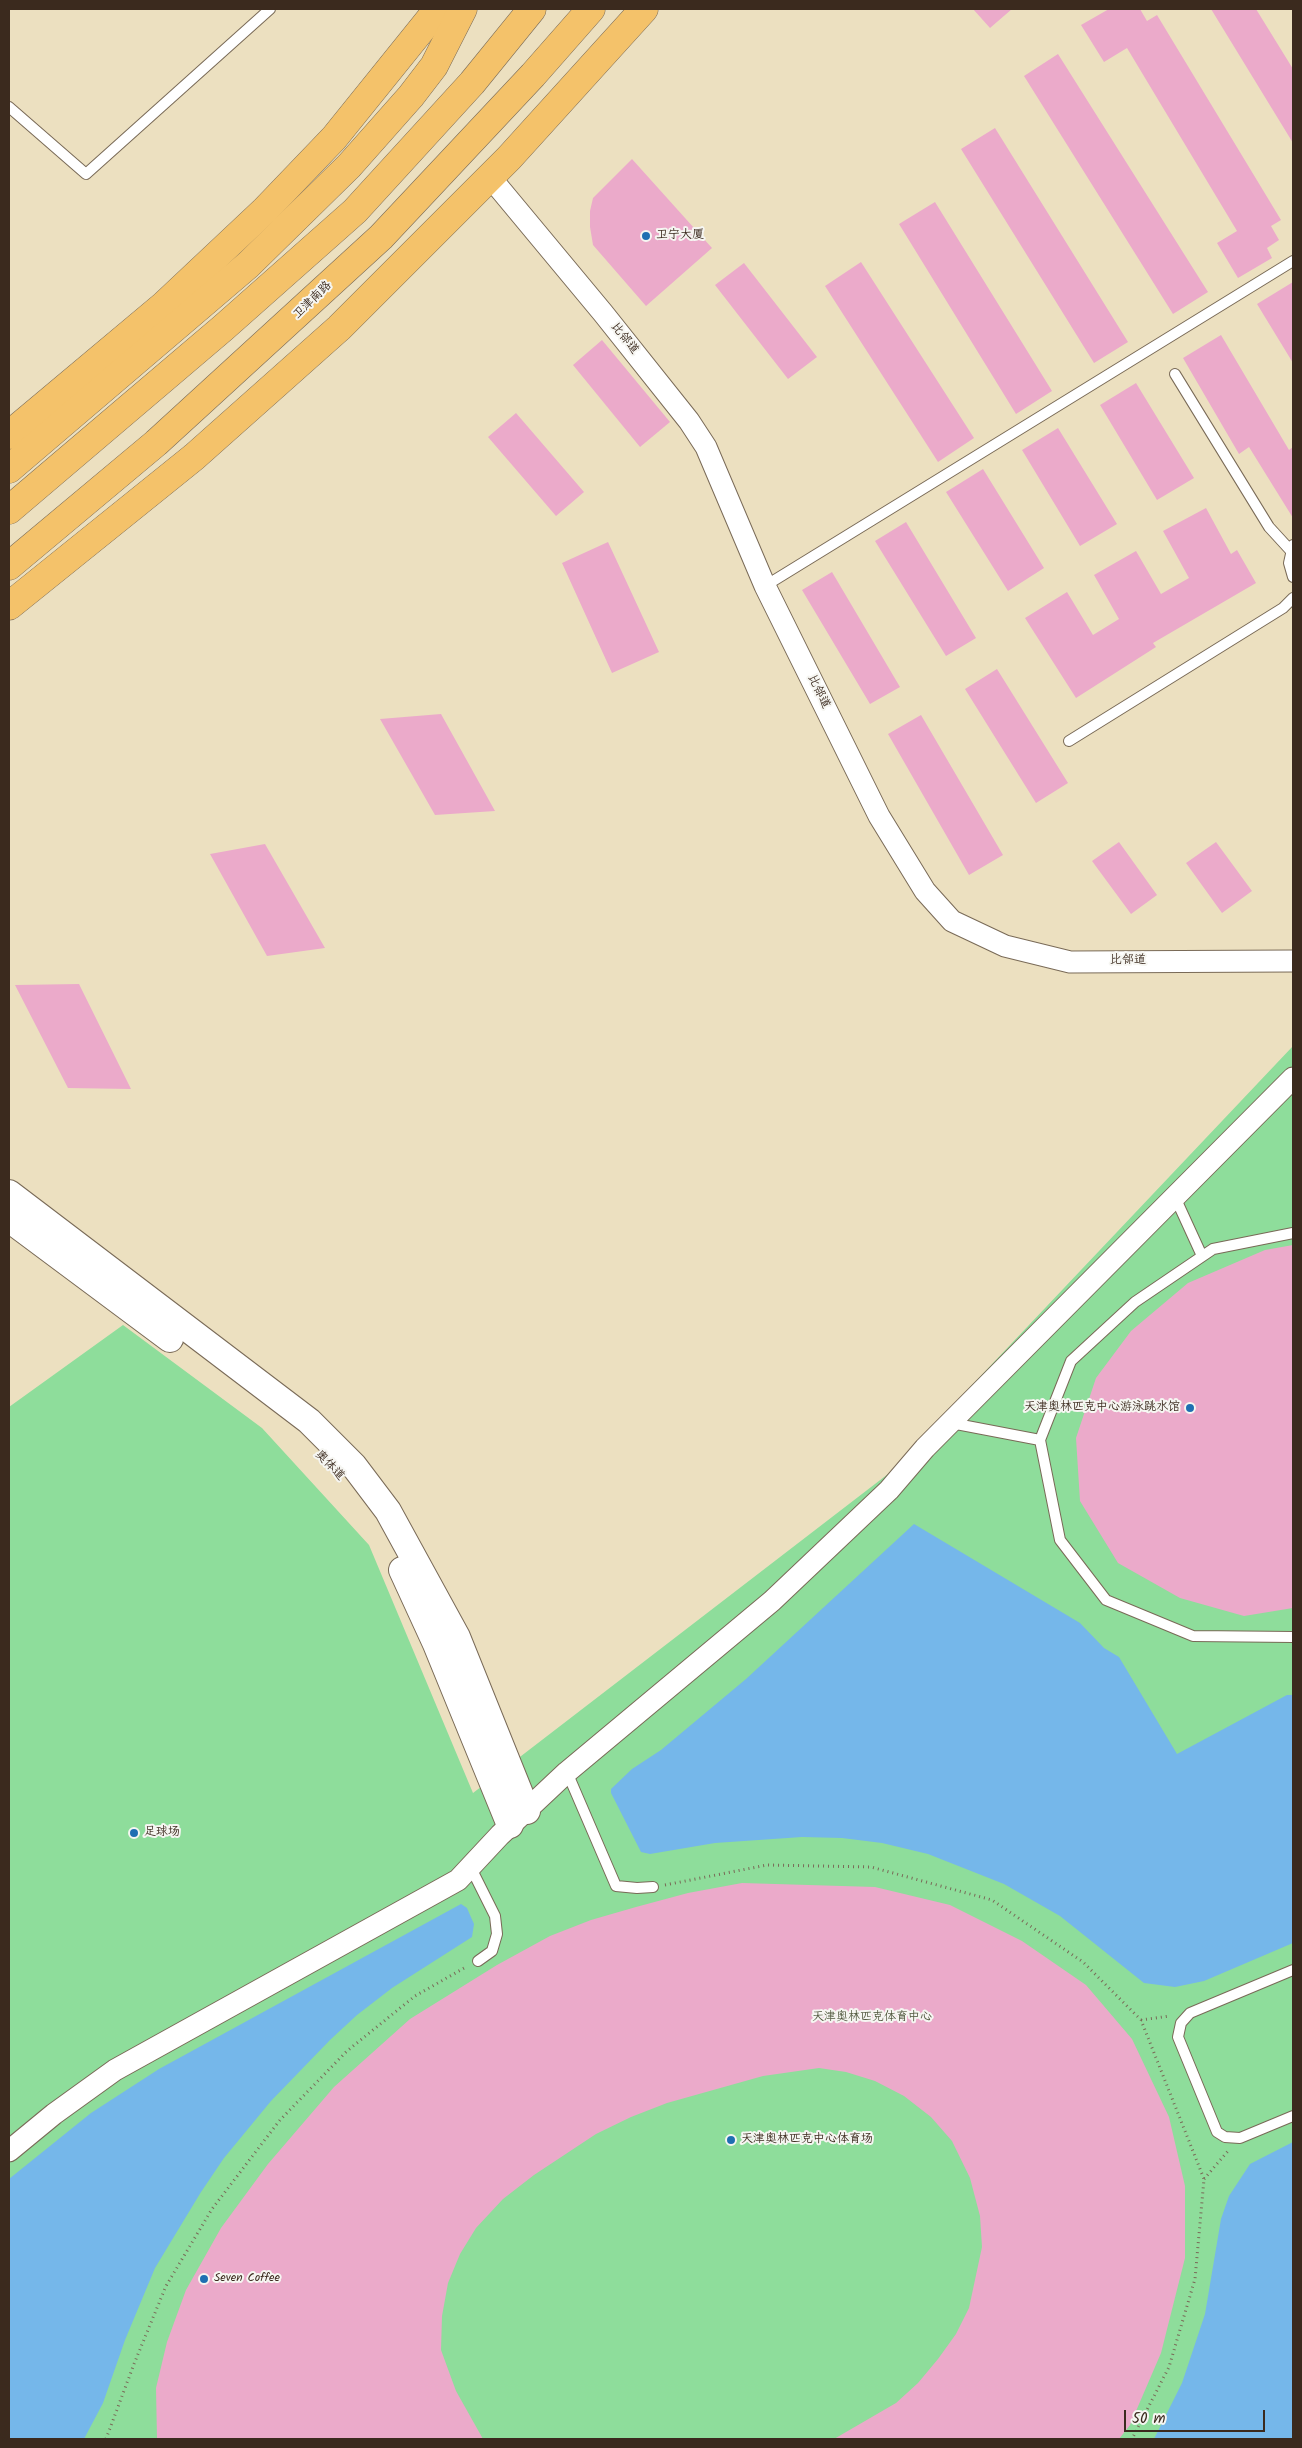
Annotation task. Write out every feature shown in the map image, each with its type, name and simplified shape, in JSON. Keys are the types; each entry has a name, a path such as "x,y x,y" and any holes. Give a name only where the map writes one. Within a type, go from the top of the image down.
{"main road":[{"path":"9,435 164,305 265,210 334,138 438,9"},
{"path":"9,469 248,265 349,166 411,96 434,66 463,9"},
{"path":"9,510 231,322 355,211 472,83 532,9"},
{"name":"卫津南路","path":"9,566 156,443 381,236 533,75 590,9"},
{"path":"9,606 194,457 339,328 490,177 644,9"}],"street":[{"name":"比邻道","path":"490,177 689,421 706,447 765,586 878,816 925,891 952,921 1005,946 1070,962 1293,961"},
{"path":"9,2150 68,2103 115,2070 458,1880 567,1772 772,1601 889,1490 950,1423 1293,1078"},
{"path":"9,1193 308,1420 354,1466 388,1511 457,1637 519,1819"},
{"name":"奥体道","path":"9,1219 293,1430 349,1487 378,1525 406,1577 519,1819"}],"lane":[{"path":"9,108 86,174 270,9"},
{"path":"765,586 1293,261"},
{"path":"1175,374 1270,527 1292,548 1289,563 1293,578"},
{"path":"1069,741 1283,608 1293,598"},
{"path":"1175,1197 1202,1256"},
{"path":"1293,1233 1213,1249 1134,1302 1071,1362 1040,1440 1060,1540 1106,1600 1193,1636 1293,1637"},
{"path":"950,1423 1040,1440"},
{"path":"567,1772 616,1886 653,1887"},
{"path":"471,1868 495,1916 497,1934 492,1951 478,1961"},
{"path":"1293,1970 1190,2013 1181,2022 1178,2037 1217,2132 1225,2137 1240,2138 1293,2116"}],"path":[{"path":"653,1887 767,1865 871,1867 992,1900 1083,1962 1141,2020 1204,2179 1195,2279 1169,2367 1132,2439"},
{"path":"106,2439 166,2286 212,2208 268,2135 280,2120 347,2051 415,1996 478,1961"},
{"path":"1141,2020 1190,2013"},
{"path":"1204,2179 1240,2138"}],"green space":[{"name":"天津奥林匹克体育中心","path":"1293,1046 1293,2439 9,2439 9,1407 123,1325 262,1428 369,1545 473,1793 888,1474"}],"water":[{"path":"914,1524 1080,1623 1104,1648 1119,1657 1177,1754 1287,1695 1293,1695 1293,1943 1204,1981 1175,1987 1144,1983 1060,1916 1004,1884 928,1854 882,1843 842,1838 802,1837 715,1843 650,1854 641,1852 611,1793 611,1789 632,1769 661,1750 746,1679"},
{"path":"461,1904 467,1908 474,1924 472,1937 392,1988 357,2015 271,2101 224,2158 155,2268 125,2340 103,2403 84,2439 9,2439 9,2179 91,2113 159,2069"},
{"path":"1293,2142 1293,2439 1154,2439 1182,2383 1205,2314 1221,2219 1229,2196 1250,2164"}],"building":[{"path":"973,9 1012,9 990,28"},
{"path":"1109,9 1140,9 1147,21 1157,15 1281,220 1271,226 1279,240 1267,248 1272,258 1238,278 1217,243 1237,231 1127,48 1104,62 1081,25"},
{"path":"1211,9 1256,9 1293,69 1293,143"},
{"path":"1058,54 1208,292 1173,314 1024,76"},
{"path":"995,128 1128,342 1094,363 961,149"},
{"name":"卫宁大厦","path":"632,159 712,248 646,306 593,245 590,227 590,211 593,198"},
{"path":"935,202 1052,391 1016,414 899,224"},
{"path":"861,262 974,438 938,462 825,286"},
{"path":"744,263 817,357 788,379 715,285"},
{"path":"1293,282 1293,363 1257,304"},
{"path":"1221,335 1289,450 1293,447 1293,518 1249,447 1239,454 1183,358"},
{"path":"602,340 670,422 640,447 573,365"},
{"path":"1136,383 1194,478 1157,500 1100,405"},
{"path":"516,413 584,492 556,516 488,437"},
{"path":"1058,428 1117,524 1080,546 1022,450"},
{"path":"983,469 1044,568 1008,591 946,492"},
{"path":"1206,508 1231,554 1237,550 1256,583 1153,643 1156,647 1076,698 1025,618 1067,592 1093,635 1119,619 1094,575 1136,551 1161,594 1189,578 1163,531"},
{"path":"906,522 976,638 946,656 875,541"},
{"path":"608,542 659,652 612,673 562,563"},
{"path":"832,572 900,687 870,704 802,590"},
{"path":"997,669 1068,783 1036,803 965,689"},
{"path":"441,714 495,811 435,815 380,719"},
{"path":"921,715 1003,855 969,875 888,734"},
{"path":"1119,842 1157,895 1131,914 1092,861"},
{"path":"1216,842 1252,891 1222,913 1186,863"},
{"path":"265,844 325,948 267,956 210,854"},
{"path":"79,984 131,1089 68,1088 15,985"},
{"name":"天津奥林匹克中心游泳跳水馆","path":"1293,1245 1293,1608 1244,1616 1180,1598 1118,1563 1080,1501 1076,1438 1096,1378 1131,1331 1188,1283 1265,1250"},
{"name":"天津奥林匹克中心体育场","path":"742,1883 875,1887 950,1905 1022,1941 1086,1985 1132,2039 1169,2117 1185,2186 1185,2258 1161,2353 1130,2425 1119,2439 834,2439 896,2403 918,2383 938,2359 956,2334 969,2308 982,2247 980,2216 970,2178 952,2141 931,2117 904,2096 875,2081 846,2072 819,2068 763,2076 667,2103 631,2117 596,2134 534,2175 503,2199 476,2228 460,2254 448,2283 442,2316 441,2350 456,2391 483,2439 157,2439 156,2388 167,2342 186,2290 221,2228 268,2164 334,2087 410,2019 497,1965 550,1936 591,1920 636,1907 688,1893"}],"place":[{"name":"卫宁大厦","path":"646,236"},
{"name":"天津奥林匹克中心游泳跳水馆","path":"1190,1408"},
{"name":"足球场","path":"134,1833"},
{"name":"天津奥林匹克中心体育场","path":"731,2140"},
{"name":"Seven Coffee","path":"204,2279"}]}
